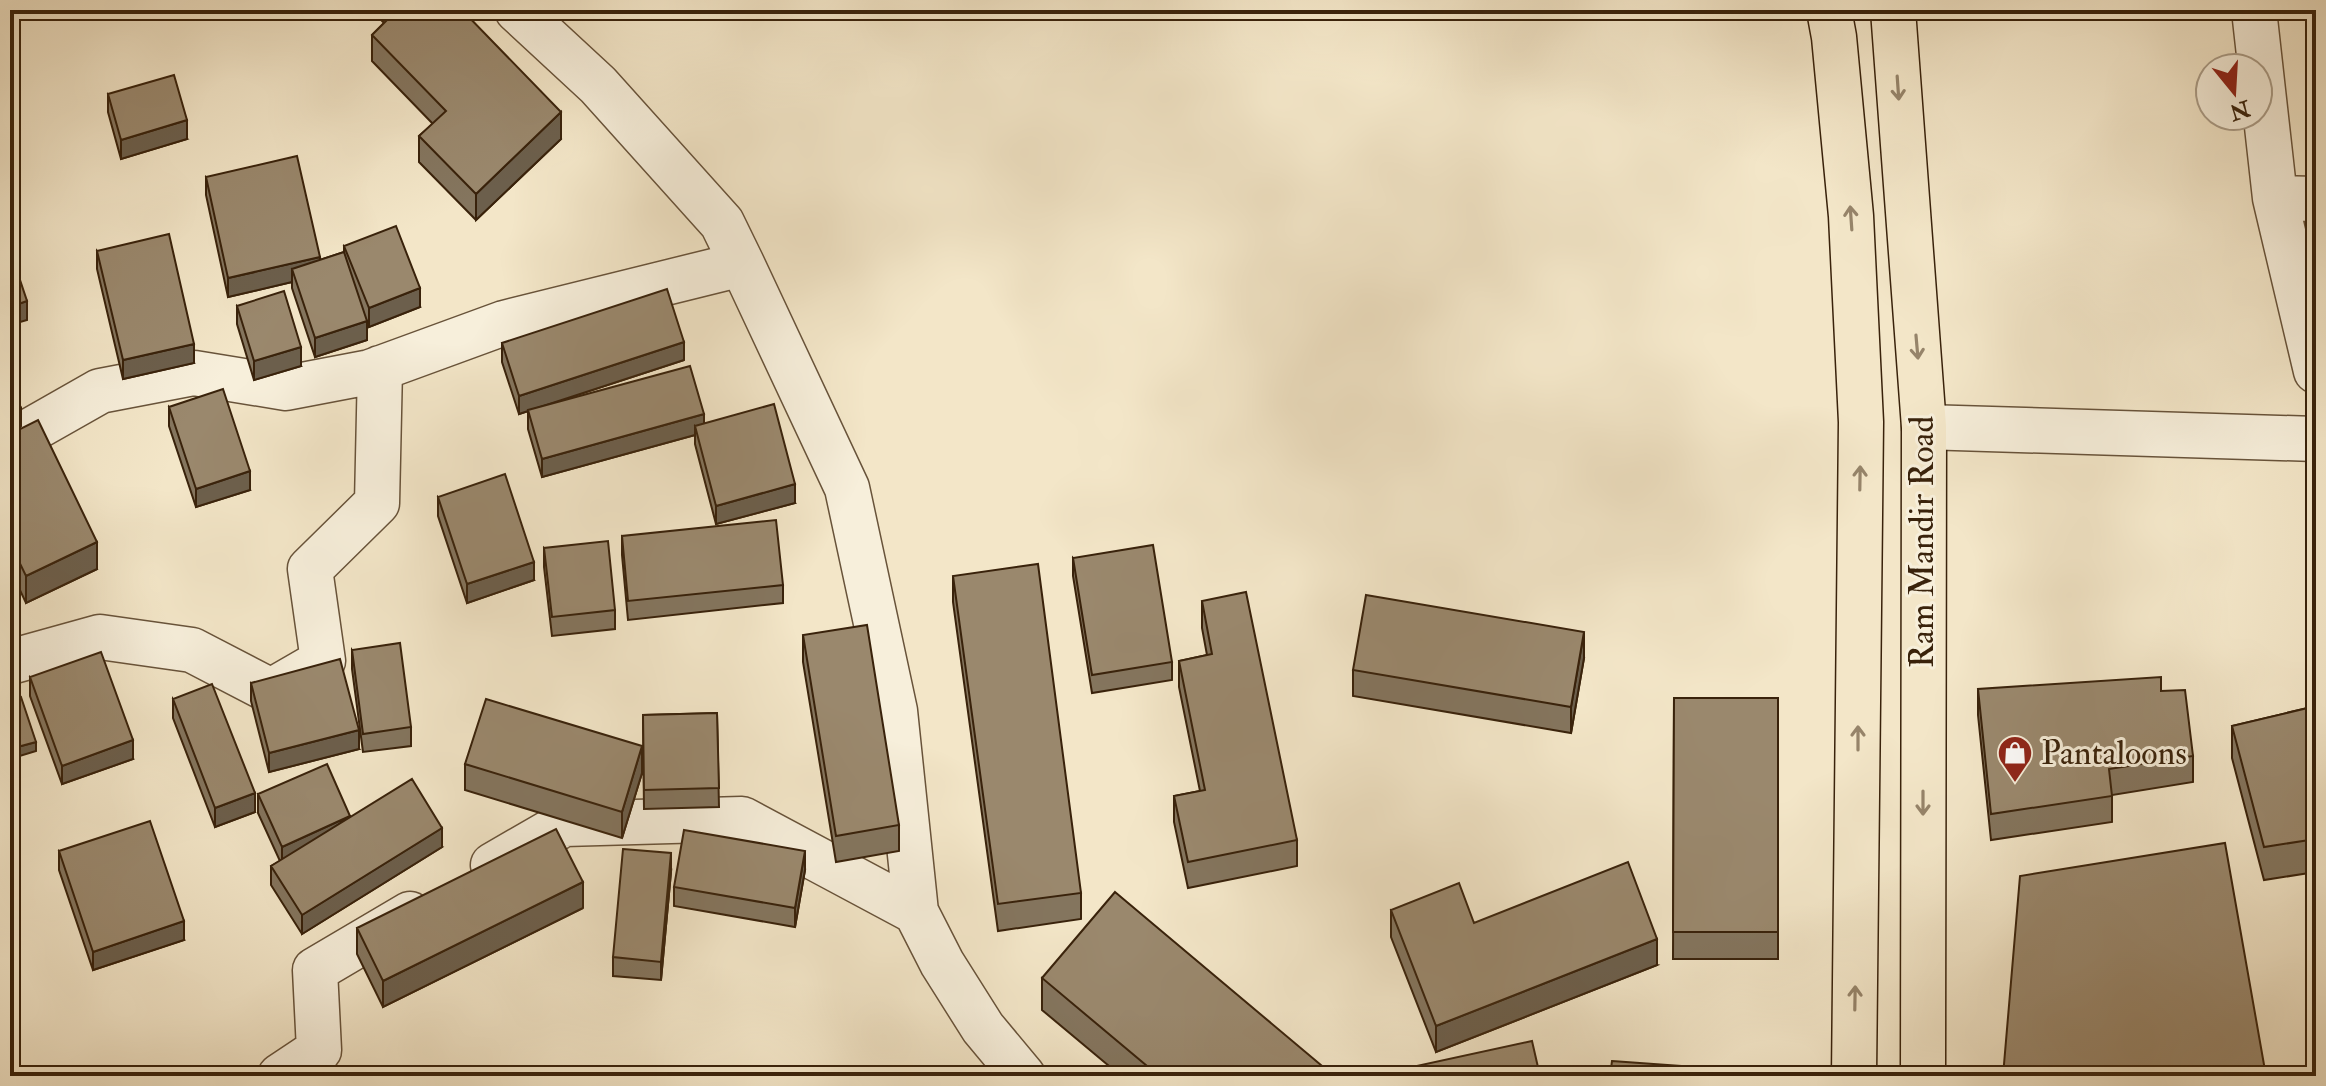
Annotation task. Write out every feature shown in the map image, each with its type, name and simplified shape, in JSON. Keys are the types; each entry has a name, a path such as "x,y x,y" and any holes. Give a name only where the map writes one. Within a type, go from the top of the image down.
{"main road":[{"path":"1829,10 1851,216 1861,422 1854,1076"},
{"name":"Ram Mandir Road","path":"1893,10 1924,427 1923,1076"}],"street":[{"path":"517,10 598,85 722,223 742,264 847,488 895,711 916,912 942,963 983,1028 1023,1076"},
{"path":"2254,10 2296,199 2316,371"},
{"path":"10,442 100,391 194,373 286,388 380,368 504,323 742,264"},
{"path":"10,662 100,637 192,650 271,691 323,661 310,569 377,503 380,368"},
{"path":"1924,427 2316,439"},
{"path":"280,1076 319,1050 315,970 564,824 742,819 916,912"}],"building":[{"path":"397,10 462,10 561,112 476,194 419,136 446,111 372,35"},
{"path":"174,75 187,120 121,140 108,94"},
{"path":"297,156 320,257 228,278 206,177"},
{"path":"396,226 420,288 369,308 344,246"},
{"path":"169,234 194,344 123,360 97,251"},
{"path":"10,250 27,301 10,307"},
{"path":"344,252 367,321 315,338 292,269"},
{"path":"667,289 684,342 519,396 502,343"},
{"path":"284,291 301,347 254,361 237,306"},
{"path":"690,366 704,414 542,459 528,410"},
{"path":"10,383 21,408 10,412"},
{"path":"223,389 250,471 196,489 169,407"},
{"path":"774,404 795,484 716,506 695,426"},
{"path":"38,420 97,542 26,576 10,543 10,434"},
{"path":"505,474 534,562 467,584 438,497"},
{"path":"776,520 783,585 628,601 622,536"},
{"path":"608,541 615,610 552,617 544,548"},
{"path":"1153,545 1172,662 1092,675 1073,558"},
{"path":"1038,564 1081,893 998,904 953,576"},
{"path":"1246,592 1297,840 1188,862 1174,796 1205,790 1179,661 1212,654 1202,601"},
{"path":"1366,595 1584,632 1571,707 1353,670"},
{"path":"867,625 899,825 836,836 803,635"},
{"path":"400,643 411,727 363,734 352,650"},
{"path":"101,652 133,740 62,766 30,677"},
{"path":"340,659 359,730 269,753 251,683"},
{"path":"2161,677 2161,691 2185,690 2193,756 2109,769 2112,796 1991,814 1978,689"},
{"path":"212,684 255,793 215,808 173,699"},
{"path":"21,697 36,742 10,749 10,700"},
{"path":"1674,698 1778,698 1778,932 1673,932"},
{"path":"486,699 642,746 622,812 465,764"},
{"path":"2316,706 2316,839 2264,847 2232,726"},
{"path":"717,713 719,788 644,790 643,715"},
{"path":"327,764 350,816 282,847 258,794"},
{"path":"412,779 442,828 302,915 271,866"},
{"path":"150,821 184,921 93,952 59,851"},
{"path":"556,829 583,882 383,981 357,928"},
{"path":"684,830 805,851 795,908 674,887"},
{"path":"2225,843 2266,1076 2003,1076 2020,876"},
{"path":"623,849 671,853 661,962 613,957"},
{"path":"1628,862 1657,939 1436,1026 1391,910 1459,883 1474,923"},
{"path":"1115,892 1334,1076 1159,1076 1042,978"},
{"path":"1532,1041 1540,1076 1375,1075"},
{"path":"1612,1061 1750,1071 1750,1076 1610,1076"}],"place":[{"name":"Pantaloons","path":"2015,784"}]}
